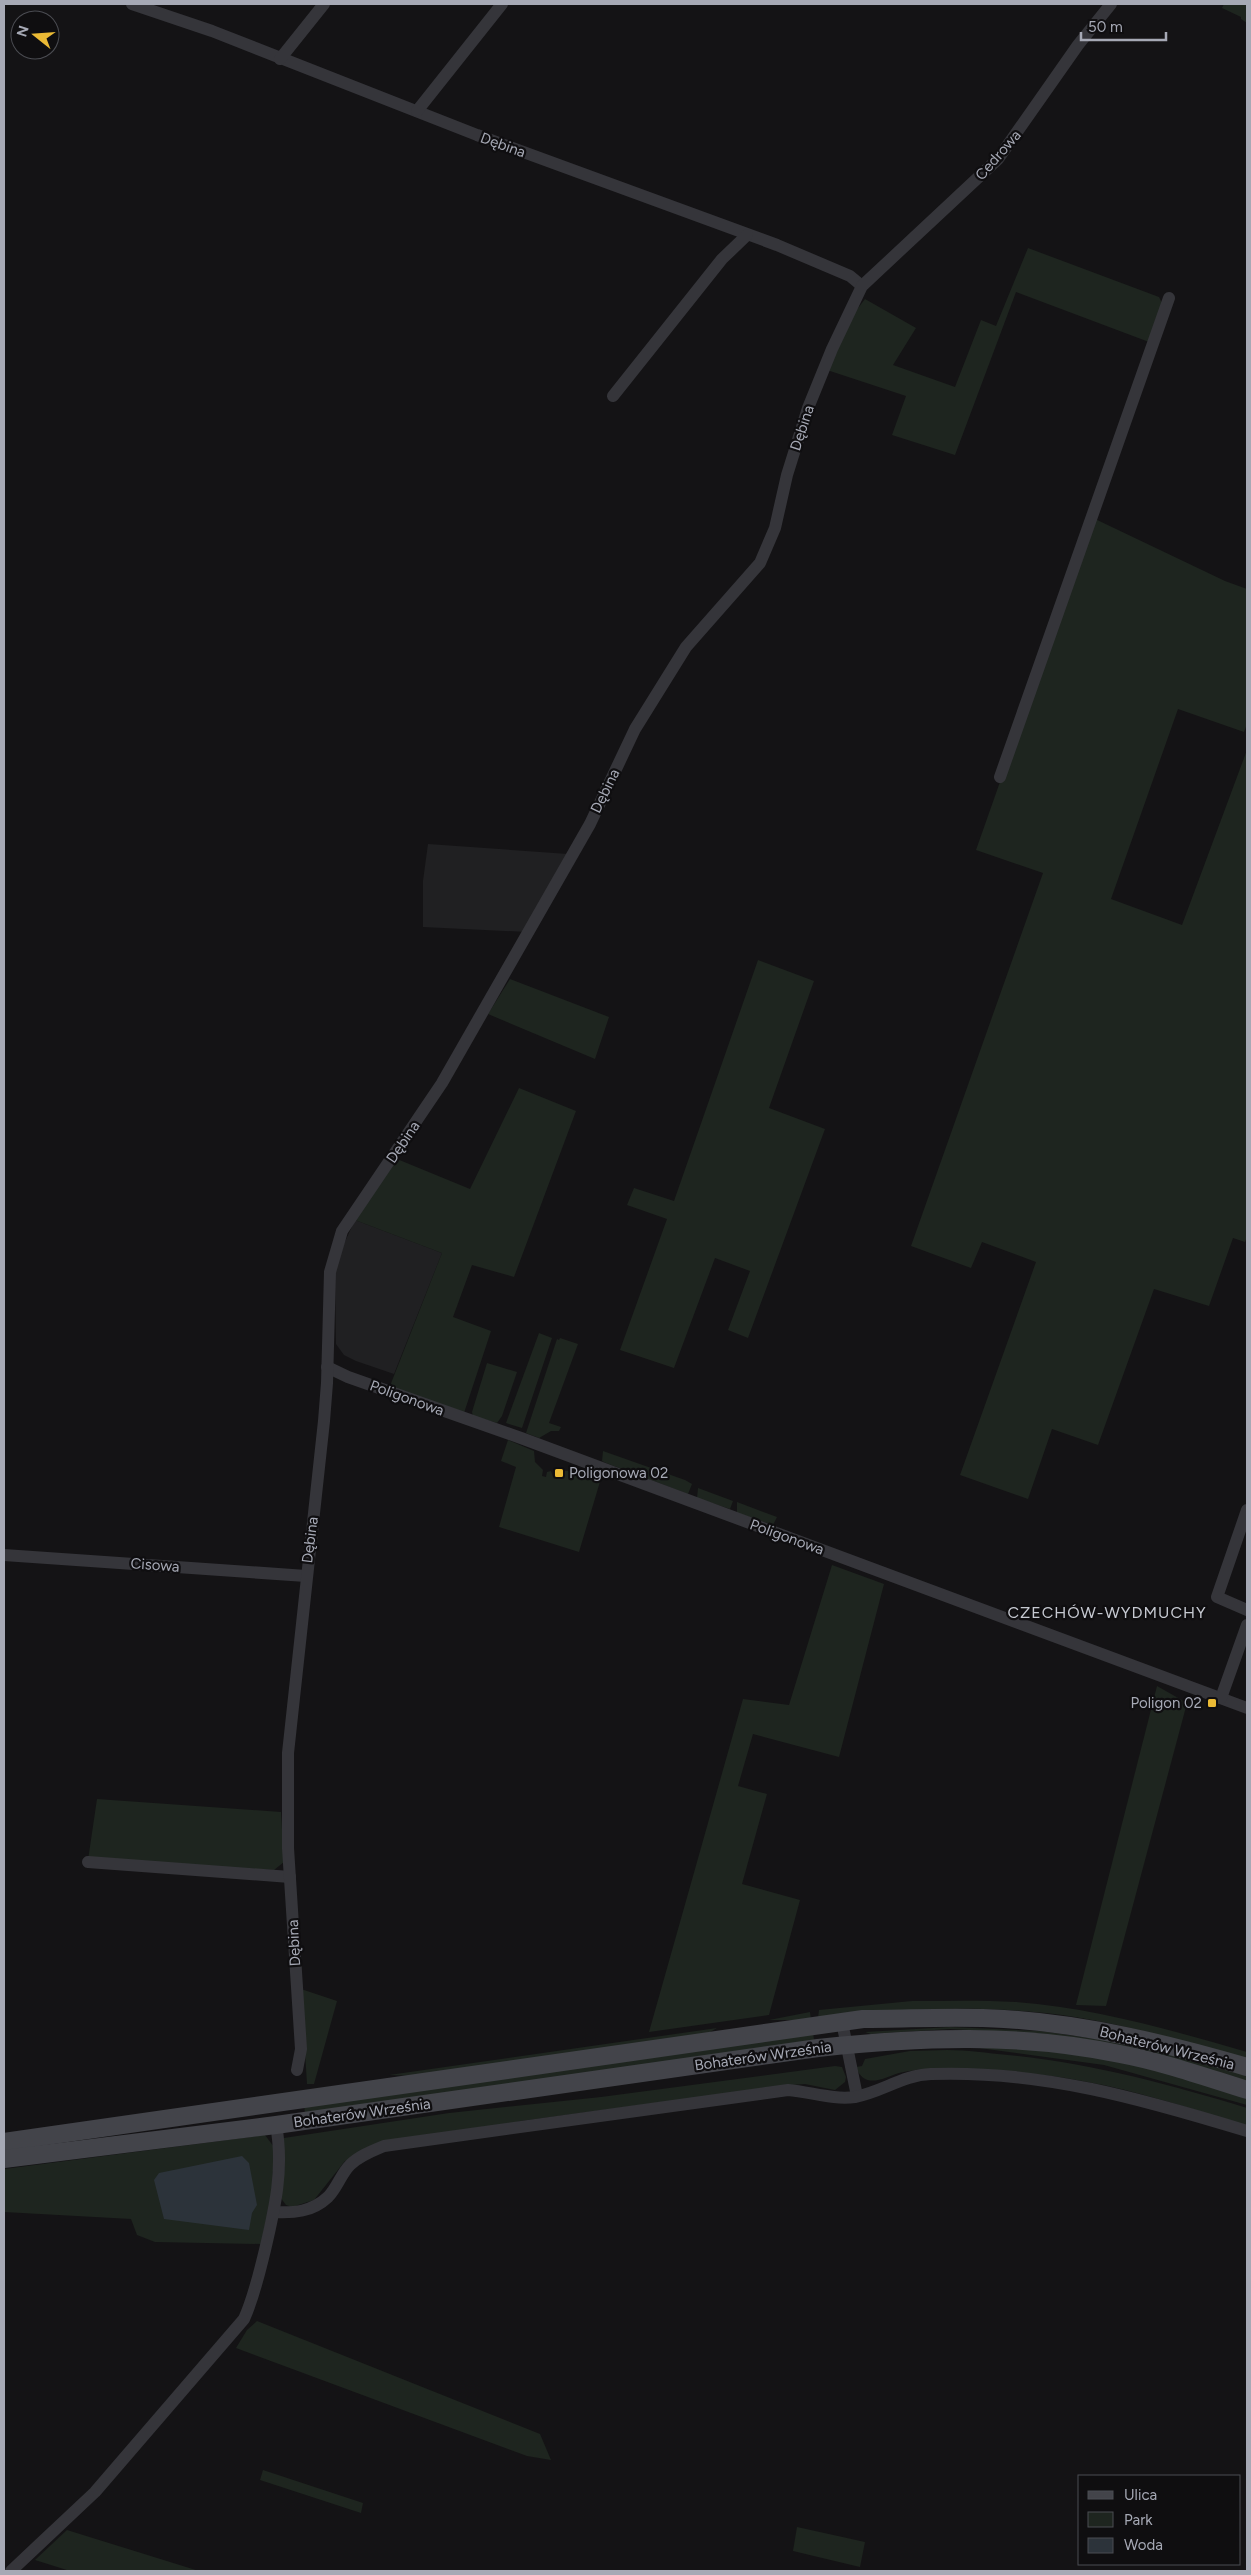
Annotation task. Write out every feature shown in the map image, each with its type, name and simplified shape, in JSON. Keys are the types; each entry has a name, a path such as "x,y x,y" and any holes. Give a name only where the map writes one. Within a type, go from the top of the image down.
{"main road":[{"name":"Bohaterów Września","path":"4,2142 863,2019 1004,2019 1046,2023 1187,2049 1247,2067"},
{"name":"Bohaterów Września","path":"4,2160 276,2125 724,2060 845,2045 977,2038 1058,2044 1120,2054 1186,2070 1247,2090"}],"street":[{"name":"Dębina","path":"133,4 824,264 850,276 862,286 832,349 808,408 787,475 775,528 760,563 686,647 635,729 590,824 442,1083 342,1231 330,1272 327,1383 288,1753 290,1877 301,2049 297,2070"},
{"path":"280,59 324,4"},
{"path":"417,111 502,4"},
{"name":"Cedrowa","path":"862,286 998,159 1078,44 1111,4"},
{"path":"613,396 722,259 747,235"},
{"path":"1000,777 1169,298"},
{"name":"Poligonowa","path":"327,1366 345,1376 521,1438 1247,1708"},
{"path":"327,1383 345,1376"},
{"path":"1247,1510 1217,1597 1247,1610"},
{"name":"Cisowa","path":"4,1555 306,1576"},
{"path":"1222,1698 1247,1625"},
{"path":"88,1862 290,1877"},
{"path":"842,2022 845,2045 857,2096"},
{"path":"274,2212 299,2213 310,2209 328,2196 352,2164 368,2152 384,2146 788,2090 809,2092 838,2099 857,2096 919,2075 978,2074 1019,2078 1111,2092 1247,2131"},
{"path":"11,2571 95,2492 244,2319 254,2298 274,2212 280,2164 276,2125"}],"shaded area":[{"path":"428,844 568,854 528,932 423,927 423,881"},
{"path":"355,1220 442,1253 394,1374 344,1355 336,1344 335,1272 343,1246"}],"green space":[{"path":"1224,4 1247,5 1247,23 1241,17 1222,8"},
{"path":"1028,248 1159,297 1163,305 1149,342 1016,292 955,455 892,435 906,396 827,370 855,312 865,299 916,328 893,365 955,387 981,320 996,326"},
{"path":"1093,518 1225,581 1247,589 1247,724 1244,732 1178,709 1111,899 1182,925 1247,750 1247,1237 1245,1242 1233,1238 1209,1306 1154,1289 1098,1445 1052,1429 1028,1499 960,1475 1036,1262 982,1242 971,1268 911,1246 1043,873 976,850"},
{"path":"758,960 814,981 769,1108 825,1129 748,1338 728,1330 750,1271 715,1258 674,1368 620,1350 667,1219 627,1205 634,1188 674,1201"},
{"path":"510,979 609,1017 595,1059 488,1014"},
{"path":"519,1088 576,1111 514,1277 472,1265 453,1317 491,1331 464,1413 390,1386 442,1253 355,1220 397,1159 470,1189"},
{"path":"539,1333 552,1338 522,1428 506,1423"},
{"path":"560,1338 578,1344 549,1423 561,1427 559,1431 551,1431 539,1438 526,1433 557,1339 559,1340"},
{"path":"487,1363 517,1372 502,1416 497,1423 473,1416 472,1412"},
{"path":"508,1440 534,1451 535,1462 543,1470 542,1476 546,1477 547,1472 551,1471 553,1477 563,1476 562,1471 573,1470 602,1475 579,1552 499,1527 516,1467 501,1461"},
{"path":"603,1451 685,1480 692,1484 688,1494 602,1461"},
{"path":"698,1488 733,1501 730,1509 697,1498"},
{"path":"737,1502 777,1517 773,1525 737,1513"},
{"path":"832,1565 884,1584 839,1757 753,1734 738,1786 767,1794 742,1884 800,1900 769,2015 649,2032 743,1699 789,1705"},
{"path":"1157,1686 1187,1703 1106,2006 1076,2005"},
{"path":"97,1799 281,1812 284,1862 274,1870 88,1860"},
{"path":"301,1989 337,2001 314,2084 307,2084"},
{"path":"912,2001 1016,2002 1075,2009 1161,2028 1247,2052 1247,2061 1119,2025 1043,2013 1011,2010 946,2009 818,2018 819,2010"},
{"path":"810,2012 811,2020 769,2020"},
{"path":"950,2027 1041,2031 1152,2047 1247,2074 1247,2083 1041,2034 950,2029 871,2034 865,2032"},
{"path":"717,2028 705,2035 415,2076 389,2075"},
{"path":"813,2032 814,2040 305,2113 304,2105"},
{"path":"978,2043 1115,2059 1247,2096 1247,2105 1104,2065 972,2047"},
{"path":"947,2050 1069,2063 1158,2083 1247,2108 1247,2126 1145,2095 1103,2085 1043,2075 923,2069 869,2080 860,2074 856,2067 862,2066 865,2059 910,2051"},
{"path":"835,2066 842,2067 846,2077 845,2082 835,2090 805,2084 791,2085 521,2121 345,2161 314,2200 292,2207 286,2205 280,2197 284,2138 449,2113 601,2097"},
{"path":"265,2135 274,2147 272,2194 261,2244 155,2242 137,2235 131,2219 4,2212 4,2169"},
{"path":"257,2321 540,2434 551,2460 527,2456 236,2348 247,2330"},
{"path":"263,2470 363,2503 361,2513 260,2480"},
{"path":"797,2527 865,2542 860,2567 793,2551"},
{"path":"67,2530 199,2571 70,2571 35,2560"}],"water":[{"path":"242,2156 249,2163 257,2205 252,2213 249,2230 164,2219 154,2180 159,2173"}],"place":[{"name":"Poligonowa 02","path":"559,1473"},
{"name":"Poligon 02","path":"1212,1703"}],"district":[{"name":"CZECHÓW-WYDMUCHY","path":"1107,1612"}]}
